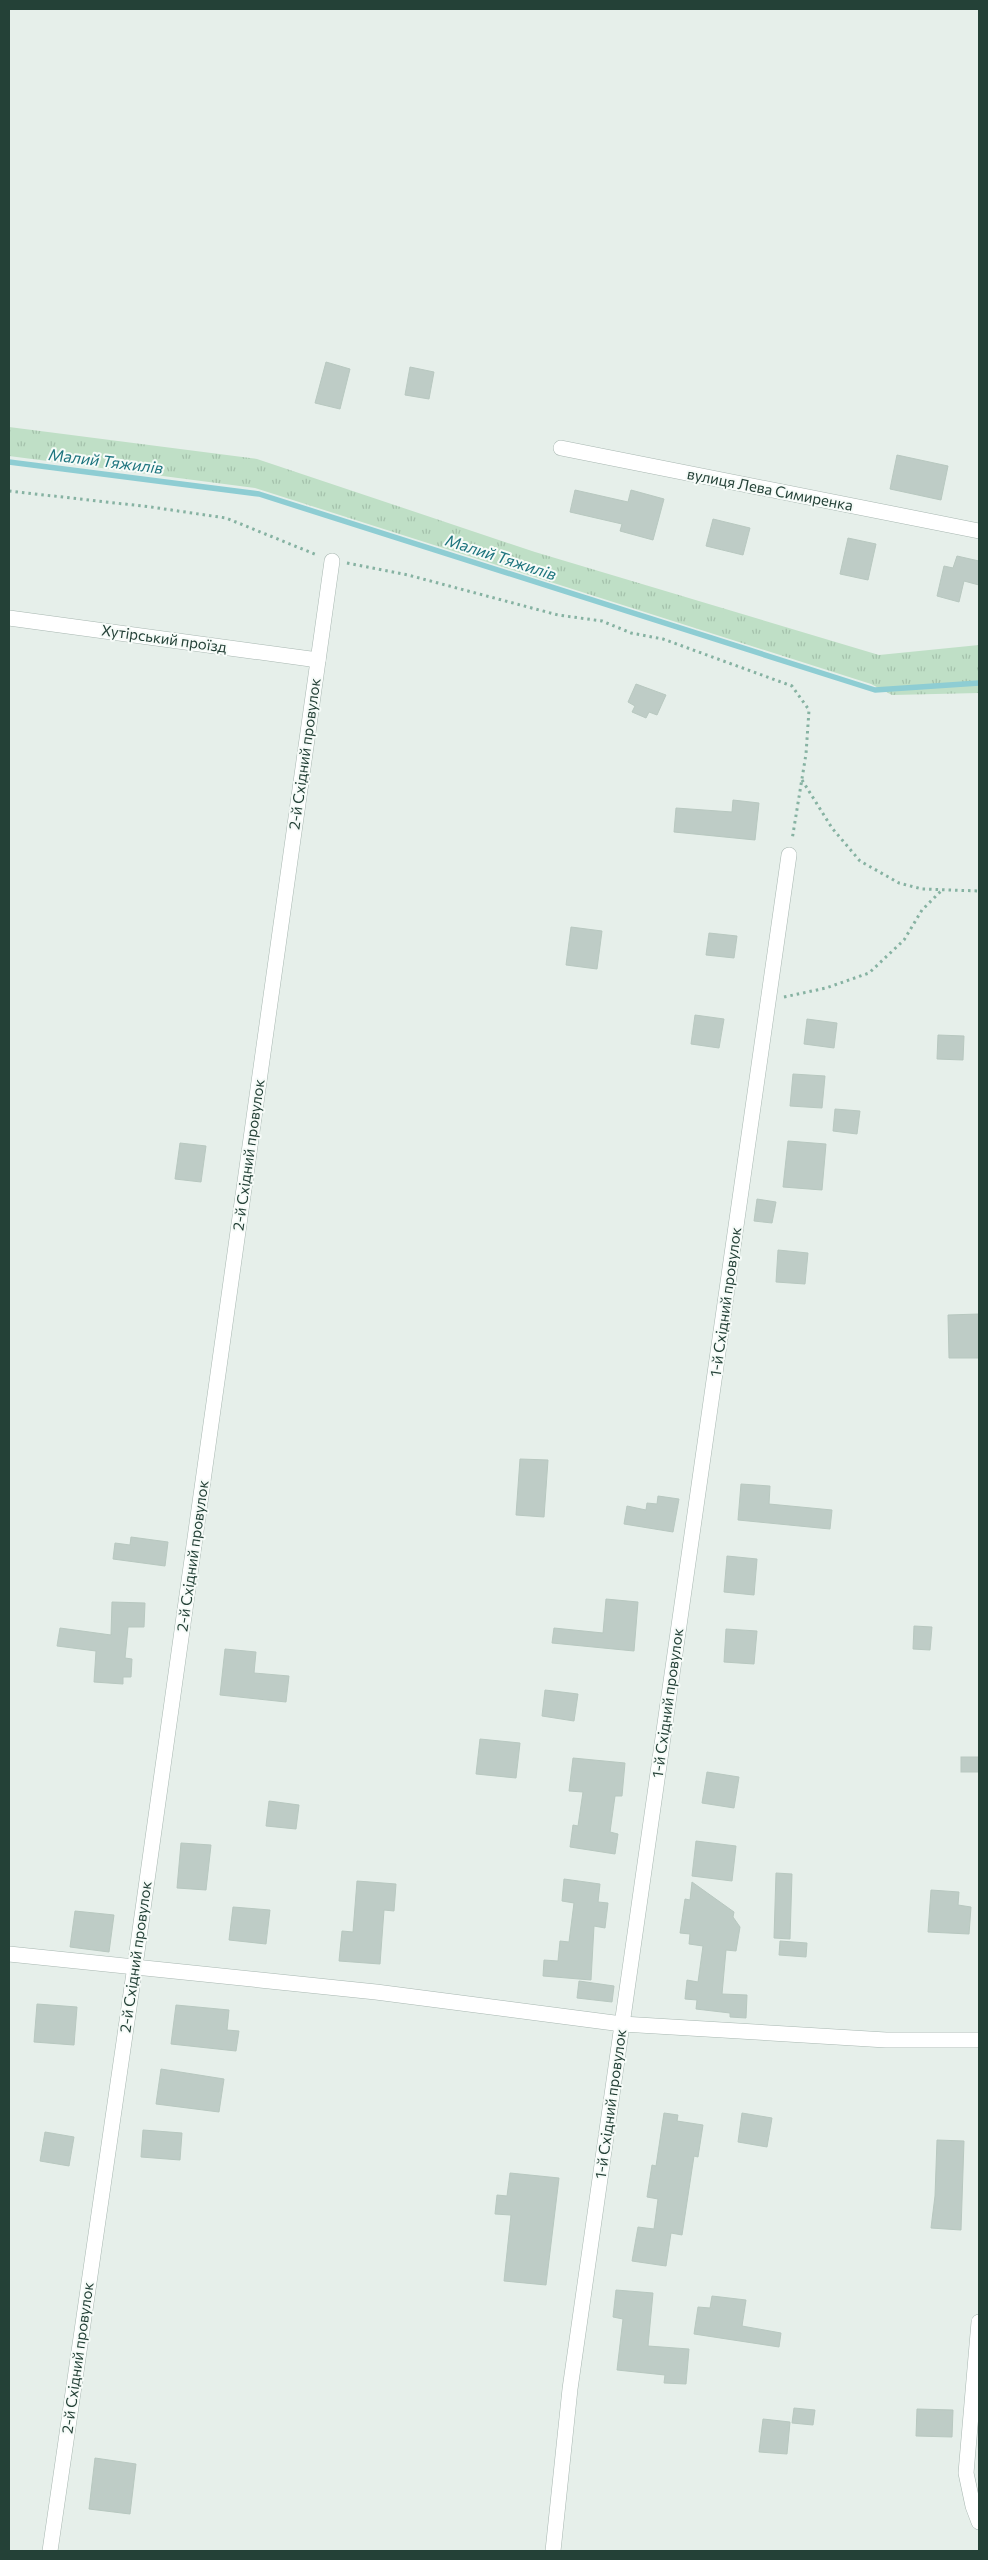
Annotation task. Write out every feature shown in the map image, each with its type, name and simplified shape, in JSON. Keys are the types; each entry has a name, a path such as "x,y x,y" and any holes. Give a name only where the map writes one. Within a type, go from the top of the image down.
{"street":[{"name":"вулиця Лева Симиренка","path":"562,448 979,531"},
{"name":"2-й Східний провулок","path":"50,2551 135,1966 332,560"},
{"name":"Хутірський проїзд","path":"9,618 318,660"},
{"name":"1-й Східний провулок","path":"553,2551 570,2389 789,855"},
{"path":"9,1954 376,1992 622,2024 886,2040 979,2040"},
{"path":"979,2322 966,2473 973,2506 979,2522"}],"path":[{"path":"9,491 151,507 226,518 332,560 408,575 558,615 602,620 632,634 663,638 792,686 809,710 802,780 789,855"},
{"path":"802,780 832,828 860,861 898,883 922,889 979,891"},
{"path":"769,1002 792,994 826,988 869,972 904,940 922,910 943,889"}],"green space":[{"path":"9,427 257,459 535,552 879,655 979,645 979,693 892,695 871,684 255,488 9,456"}],"building":[{"path":"326,362 350,369 340,409 315,403"},
{"path":"410,367 434,372 429,399 405,395"},
{"path":"897,455 948,466 941,500 890,489"},
{"path":"575,490 628,502 631,490 664,499 653,540 620,531 622,524 570,512"},
{"path":"713,519 750,528 743,555 706,546"},
{"path":"848,538 876,544 868,580 840,574"},
{"path":"957,556 979,561 979,585 964,581 959,602 937,596 944,566 953,568"},
{"path":"636,684 666,695 657,715 649,712 646,718 632,712 635,706 628,702"},
{"path":"733,800 759,803 755,840 674,832 676,808 732,812"},
{"path":"571,927 602,931 597,969 566,965"},
{"path":"709,933 737,936 734,958 706,955"},
{"path":"695,1015 724,1019 719,1048 691,1044"},
{"path":"807,1019 837,1023 834,1048 804,1044"},
{"path":"938,1035 964,1036 963,1060 937,1059"},
{"path":"793,1074 825,1076 822,1108 790,1106"},
{"path":"835,1109 860,1111 857,1134 833,1131"},
{"path":"788,1141 826,1144 822,1190 783,1187"},
{"path":"180,1143 206,1146 201,1182 175,1179"},
{"path":"757,1199 776,1202 772,1223 754,1221"},
{"path":"778,1250 808,1253 805,1284 776,1282"},
{"path":"979,1314 979,1358 949,1358 948,1315"},
{"path":"520,1459 548,1460 544,1517 516,1515"},
{"path":"741,1484 770,1486 769,1504 832,1510 830,1529 738,1520"},
{"path":"658,1496 679,1499 673,1532 624,1524 627,1506 646,1510 647,1503 657,1504"},
{"path":"131,1537 168,1542 165,1566 113,1559 115,1543 130,1545"},
{"path":"727,1556 757,1559 754,1595 724,1592"},
{"path":"606,1599 638,1602 634,1651 552,1643 554,1628 603,1633"},
{"path":"112,1602 145,1603 144,1627 128,1627 125,1658 132,1659 131,1677 123,1677 123,1684 94,1682 96,1651 57,1646 60,1628 111,1635"},
{"path":"914,1626 932,1627 930,1650 913,1649"},
{"path":"726,1629 757,1631 754,1664 724,1662"},
{"path":"225,1649 256,1652 254,1673 289,1676 286,1702 220,1695"},
{"path":"545,1690 578,1694 574,1721 542,1716"},
{"path":"480,1739 520,1743 516,1778 476,1774"},
{"path":"961,1757 979,1757 979,1772 961,1772"},
{"path":"573,1758 625,1763 622,1796 615,1796 610,1832 618,1834 615,1854 570,1847 573,1825 578,1826 583,1792 569,1791"},
{"path":"707,1772 739,1777 734,1808 702,1803"},
{"path":"269,1801 299,1805 296,1829 266,1826"},
{"path":"696,1841 736,1846 732,1881 692,1876"},
{"path":"181,1843 211,1845 206,1890 177,1888"},
{"path":"776,1873 792,1874 790,1939 774,1938"},
{"path":"564,1879 600,1884 598,1902 608,1903 605,1928 594,1926 591,1980 543,1976 544,1960 558,1961 560,1941 569,1942 574,1903 562,1901"},
{"path":"357,1881 396,1884 394,1911 384,1910 380,1964 339,1961 342,1931 353,1932"},
{"path":"692,1882 734,1912 733,1917 740,1927 736,1951 726,1950 722,1994 747,1995 746,2018 730,2017 730,2013 696,2009 697,2000 685,1999 687,1980 698,1982 703,1946 689,1944 690,1934 680,1933 685,1899 690,1900"},
{"path":"931,1890 959,1892 958,1905 971,1907 969,1934 928,1932"},
{"path":"233,1907 270,1910 266,1944 229,1940"},
{"path":"75,1911 114,1915 109,1952 70,1947"},
{"path":"780,1941 807,1943 806,1957 779,1955"},
{"path":"579,1981 614,1986 612,2002 577,1998"},
{"path":"37,2004 77,2007 74,2045 34,2042"},
{"path":"176,2005 229,2010 227,2030 239,2031 236,2051 171,2044"},
{"path":"161,2069 224,2079 219,2112 156,2104"},
{"path":"664,2113 678,2115 677,2121 703,2125 698,2157 694,2156 682,2235 671,2233 666,2266 632,2261 638,2227 654,2229 658,2199 647,2197 652,2165 656,2166"},
{"path":"742,2113 772,2118 767,2147 738,2142"},
{"path":"143,2130 182,2133 180,2160 141,2157"},
{"path":"45,2132 74,2137 69,2166 40,2161"},
{"path":"937,2140 964,2141 961,2230 931,2228 935,2196"},
{"path":"510,2173 559,2178 546,2285 504,2281 511,2215 495,2214 497,2195 507,2196"},
{"path":"616,2290 653,2293 648,2346 689,2349 686,2384 664,2383 665,2375 617,2370 623,2319 613,2317"},
{"path":"712,2296 746,2300 742,2326 781,2333 779,2347 694,2334 698,2307 710,2308"},
{"path":"794,2408 815,2410 813,2425 792,2423"},
{"path":"917,2409 953,2410 952,2437 916,2436"},
{"path":"763,2419 790,2422 787,2454 759,2452"},
{"path":"95,2458 136,2464 130,2514 89,2509"}],"waterway":[{"name":"Малий Тяжилів","path":"9,462 259,494 875,690 979,683"}]}
